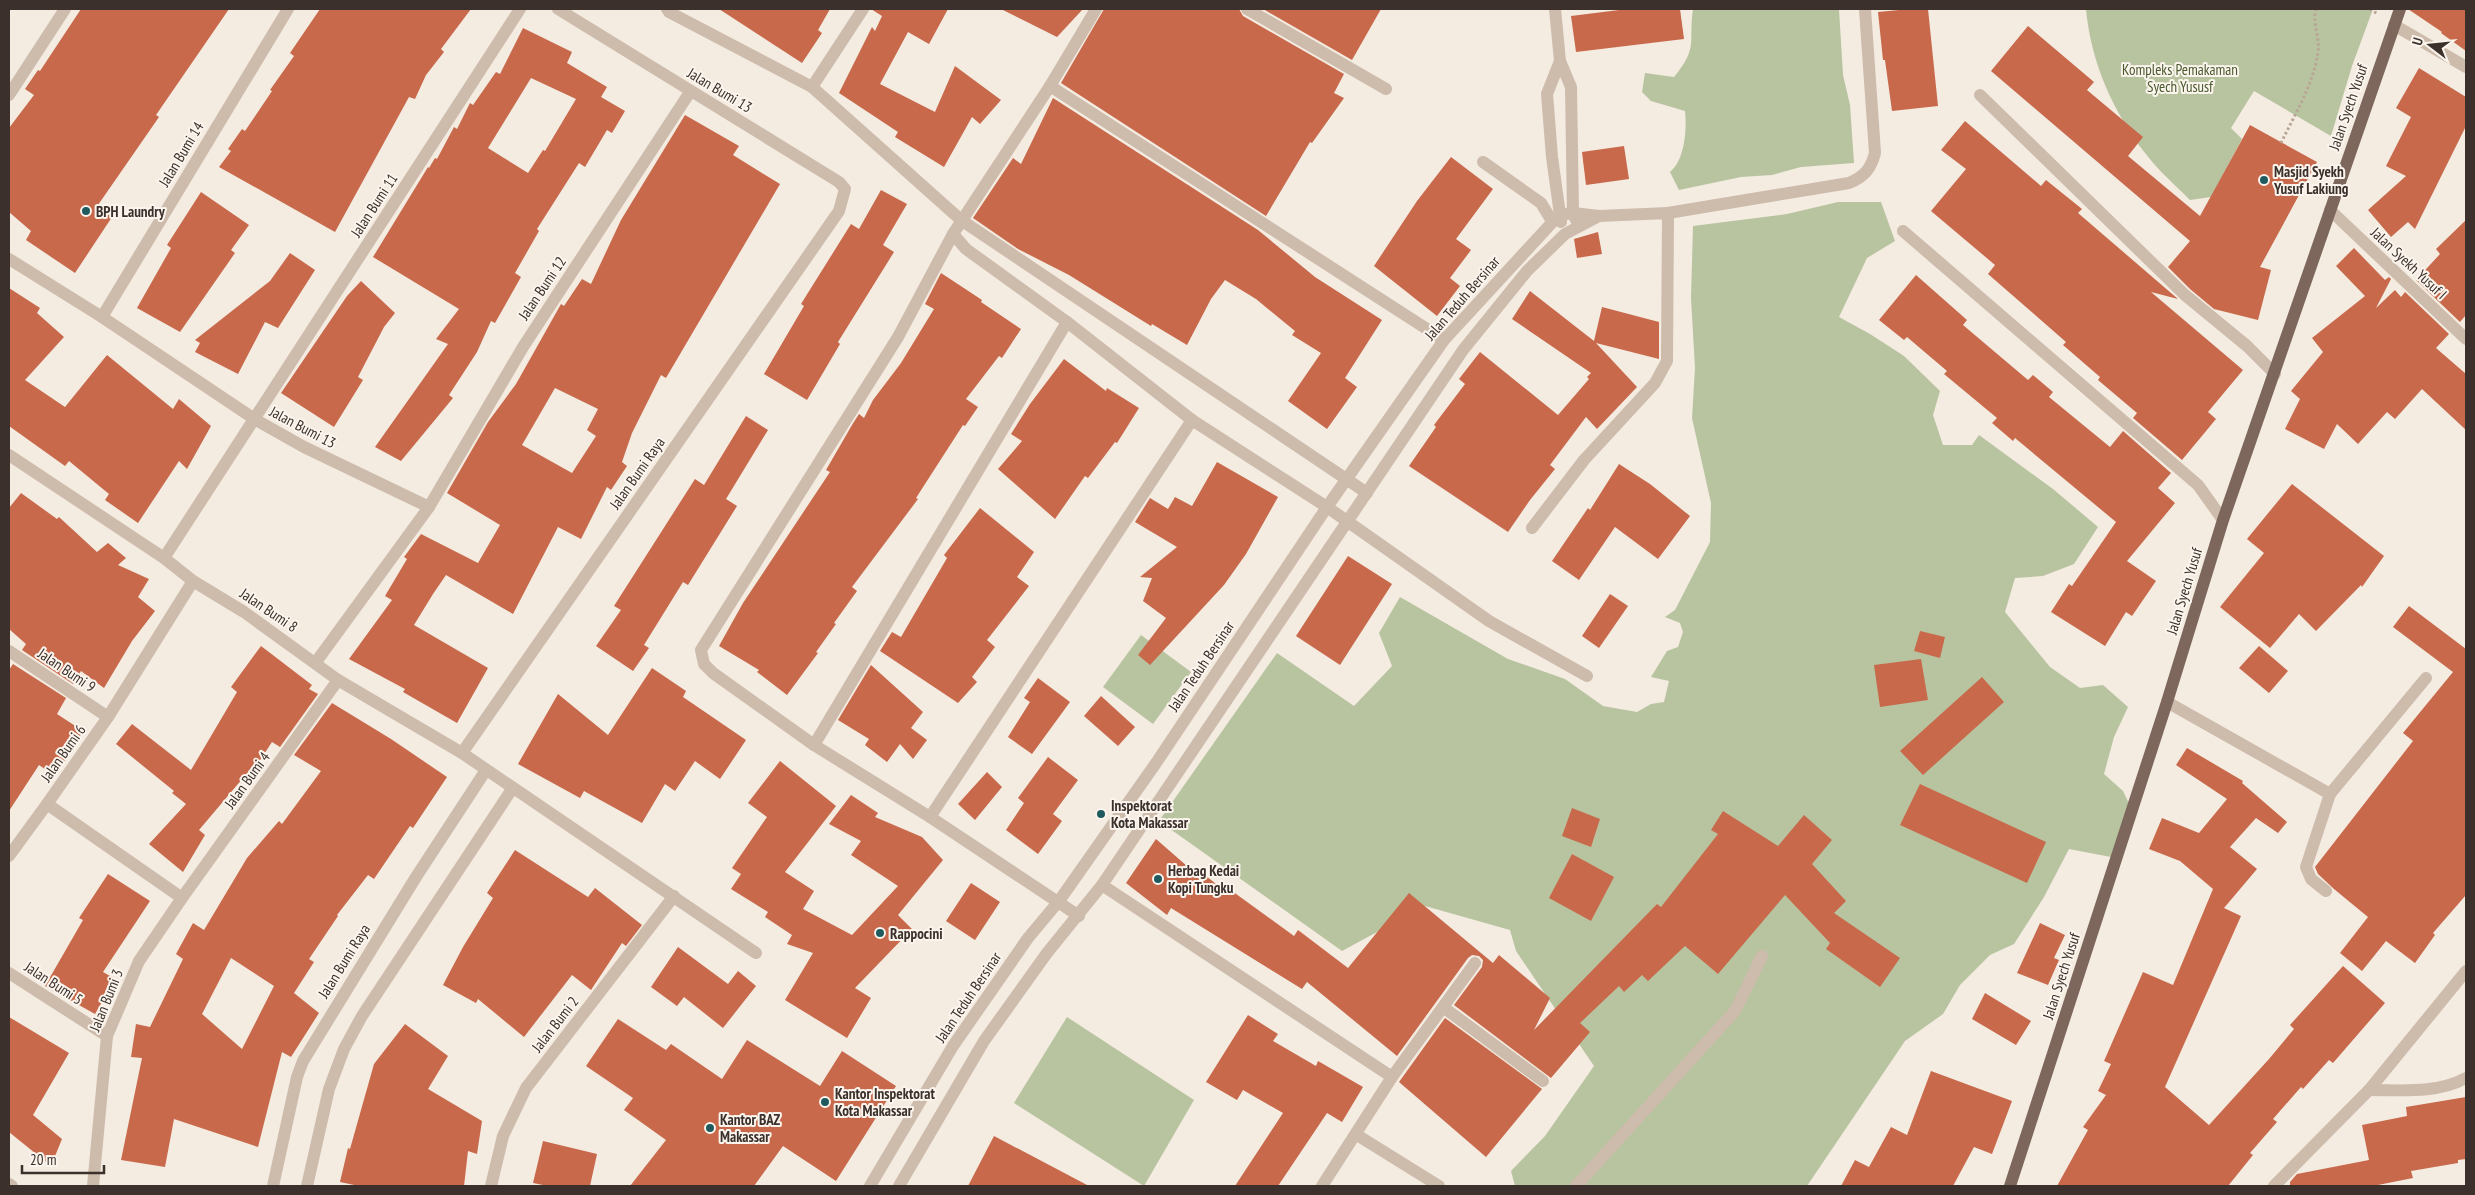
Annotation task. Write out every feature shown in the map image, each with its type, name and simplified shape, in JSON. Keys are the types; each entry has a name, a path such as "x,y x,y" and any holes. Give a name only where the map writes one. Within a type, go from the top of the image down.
{"main road":[{"name":"Jalan Syech Yusuf","path":"2010,1186 2167,702 2223,520 2400,9"}],"street":[{"path":"9,95 65,9"},
{"name":"Jalan Bumi 14","path":"102,317 288,9"},
{"name":"Jalan Bumi 11","path":"164,558 256,420 520,9"},
{"name":"Jalan Bumi 13","path":"558,9 839,182 845,189 839,211"},
{"path":"668,9 669,12 812,87 961,220 1367,493"},
{"path":"812,87 863,9"},
{"path":"1079,916 930,817 814,745 713,673 704,664 701,650 898,337 961,220 1050,86 1096,9"},
{"path":"1247,9 1386,89"},
{"path":"1555,9 1560,61 1571,87 1573,213 1578,227"},
{"path":"1555,218 1573,213 1599,216 1668,213 1849,183 1865,174 1872,164 1875,153 1865,9"},
{"path":"2394,25 2466,67"},
{"path":"1555,218 1547,94 1560,61"},
{"path":"1050,86 1444,340"},
{"name":"Jalan Bumi 12","path":"429,507 523,347 690,92"},
{"path":"1980,95 2185,295 2247,346 2275,374"},
{"path":"1483,162 1541,203 1555,218 1565,234"},
{"name":"Jalan Syekh Yusuf I","path":"2330,210 2466,339"},
{"name":"Jalan Bumi Raya","path":"462,753 839,211"},
{"path":"1532,528 1584,460 1655,383 1667,361 1668,213"},
{"path":"899,1186 984,1041 1041,961 1102,885 1463,350 1527,271 1565,234 1599,216"},
{"name":"Jalan Teduh Bersinar","path":"870,1186 953,1046 1028,938 1059,901 1156,763 1327,507 1444,340 1555,218"},
{"path":"1904,230 2198,485 2223,520"},
{"path":"953,234 966,248 1067,322 1192,420 1327,507 1489,621 1587,676"},
{"name":"Jalan Bumi 13","path":"9,259 102,317 256,420 304,447 429,507"},
{"path":"814,745 1067,322"},
{"path":"930,817 1192,420"},
{"name":"Jalan Bumi 8","path":"9,455 164,558 193,581 244,612 316,662 338,680 462,753 512,789"},
{"path":"316,662 429,507"},
{"name":"Jalan Bumi 6","path":"182,898 47,804 108,717 193,581"},
{"name":"Jalan Bumi 9","path":"9,651 108,717"},
{"path":"2326,891 2311,878 2306,867 2330,794 2426,678"},
{"name":"Jalan Bumi 4","path":"182,898 338,680"},
{"path":"2167,702 2330,794"},
{"name":"Jalan Bumi Raya","path":"273,1186 297,1077 303,1061 416,877 486,770"},
{"path":"308,1186 328,1089 344,1049 362,1016 512,789 674,896 756,953"},
{"path":"9,856 47,804"},
{"path":"1102,885 1392,1077"},
{"name":"Jalan Bumi 2","path":"491,1186 503,1136 526,1088 674,896"},
{"name":"Jalan Bumi 3","path":"92,1186 107,1036 140,961 182,898"},
{"path":"1576,1186 1735,1011 1762,956"},
{"path":"1322,1186 1357,1135 1392,1077 1475,962"},
{"path":"2274,1186 2369,1090 2466,972"},
{"name":"Jalan Bumi 5","path":"9,973 107,1036"},
{"path":"1443,1007 1543,1081"},
{"path":"2369,1090 2434,1089 2453,1085 2466,1078"},
{"path":"1357,1135 1439,1186"}],"path":[{"path":"2281,143 2302,99 2318,50 2314,16 2316,9"}],"green space":[{"path":"1693,9 1839,9 1843,75 1850,105 1854,163 1801,167 1772,175 1741,177 1679,190 1670,172 1679,160 1684,144 1685,111 1651,101 1642,92 1645,73 1674,77 1682,67 1690,51"},
{"name":"Kompleks Pemakaman Syech Yususf","path":"2086,9 2373,9 2352,66 2331,136 2254,91 2231,128 2242,139 2211,197 2190,200 2150,159 2133,137 2113,103 2098,67"},
{"path":"1838,202 1881,202 1895,241 1867,258 1839,317 1904,356 1940,391 1933,415 1943,445 1972,445 1979,435 2053,489 2098,527 2074,564 2043,576 2015,578 2005,612 2050,667 2080,688 2103,685 2128,707 2114,737 2104,774 2123,791 2135,816 2111,857 2069,849 2044,897 2014,944 1990,955 1960,985 1943,1014 1905,1041 1807,1186 1515,1186 1511,1171 1545,1136 1594,1066 1516,951 1510,930 1425,906 1342,951 1159,821 1277,653 1354,706 1392,666 1379,633 1400,597 1508,659 1565,679 1603,706 1637,712 1651,704 1664,702 1669,681 1651,677 1667,651 1678,647 1683,632 1680,623 1665,617 1675,610 1710,542 1711,503 1692,418 1695,368 1691,298 1693,226 1787,214"},
{"path":"1141,635 1191,672 1153,724 1103,687"},
{"path":"1067,1017 1194,1100 1144,1186 1014,1103"}],"building":[{"path":"81,9 229,9 156,115 159,117 98,205 114,214 75,273 26,240 31,231 9,212 9,128 34,95 25,89 38,70 40,71"},
{"path":"320,9 471,9 441,49 444,52 426,75 415,99 409,97 335,232 219,167 231,151 228,149 242,129 245,131 272,91 270,90 294,56 290,53"},
{"path":"719,9 830,9 818,30 822,33 802,63"},
{"path":"871,9 948,9 929,44 908,32 880,84 935,112 955,66 1001,100 980,124 972,117 944,167 895,137 898,132 839,93 872,27 875,31 882,16"},
{"path":"1001,9 1083,9 1057,37"},
{"path":"1104,9 1239,9 1243,16 1344,74 1334,93 1344,98 1312,143 1310,142 1266,216 1061,83"},
{"path":"1263,9 1381,9 1352,60"},
{"path":"1627,9 1680,9 1684,39 1576,52 1571,16"},
{"path":"1928,9 1938,106 1892,111 1885,60 1883,60 1878,12"},
{"path":"2408,9 2466,9 2466,51 2442,32"},
{"path":"2028,26 2094,82 2087,90 2143,137 2128,156 2200,216 2250,125 2317,162 2260,267 2271,270 2258,320 2214,309 2190,289 2168,267 2190,241 1991,71"},
{"path":"523,28 572,52 567,63 607,87 601,97 625,111 612,133 607,130 585,167 579,163 537,229 539,231 515,273 521,277 495,323 491,321 477,352 449,395 453,398 401,461 375,447 448,344 436,339 459,309 373,257 428,167 435,158 437,159 454,127 457,129 470,103 473,105 496,72 500,74","holes":["531,78 576,99 545,151 543,150 528,173 488,148"]},
{"path":"2419,68 2466,97 2466,126 2415,229 2408,222 2391,237 2368,210 2406,176 2386,166 2411,117 2396,108"},
{"path":"1053,98 1258,230 1315,277 1382,320 1345,378 1357,387 1327,429 1288,401 1321,353 1292,335 1295,331 1256,299 1225,280 1211,299 1187,345 1152,324 1151,326 1069,275 1018,249 973,218 1013,158 1021,164"},
{"path":"685,115 739,146 733,155 780,184 666,378 661,375 632,433 622,462 627,466 611,490 607,487 581,539 558,527 513,614 446,575 414,625 488,668 457,723 403,692 405,689 349,659 392,600 385,596 407,559 404,557 421,534 478,563 500,525 447,493 488,422 516,384 561,304 564,306 582,279 591,284 621,220","holes":["555,388 598,409 587,430 596,436 572,473 522,445"]},
{"path":"1965,121 2041,186 2046,180 2082,209 2078,213 2178,299 2151,292 2243,370 2208,412 2216,419 2182,460 2133,418 2137,413 2098,380 2100,377 2063,345 2066,342 1988,274 1995,265 1931,211 1966,169 1941,150"},
{"path":"1624,146 1629,179 1586,185 1582,152"},
{"path":"1451,157 1493,189 1456,239 1471,250 1450,278 1460,286 1437,316 1374,266 1417,201"},
{"path":"881,190 907,204 883,245 894,252 838,342 840,344 807,400 764,374 804,306 801,304 851,224 859,229"},
{"path":"201,192 249,225 231,250 235,253 180,332 137,308 171,248 167,245"},
{"path":"2466,220 2466,315 2460,322 2416,280 2440,254 2436,249"},
{"path":"1598,232 1602,254 1577,258 1574,239"},
{"path":"2354,248 2385,280 2389,277 2391,279 2376,308 2395,290 2401,297 2405,292 2449,334 2436,348 2466,374 2466,430 2422,389 2395,419 2387,412 2358,444 2337,424 2324,449 2285,429 2300,399 2291,391 2323,352 2312,338 2365,296 2336,266"},
{"path":"290,253 315,270 278,328 265,322 238,374 195,352 200,343 195,340 270,281"},
{"path":"941,273 1021,329 1002,358 999,356 966,399 978,407 965,426 963,425 916,498 918,499 852,587 857,591 834,623 836,624 816,652 818,653 787,695 757,672 759,670 719,646 743,603 830,472 826,470 859,414 864,418 873,400 901,363 934,309 925,304"},
{"path":"1916,275 1967,320 1963,325 2028,380 2033,375 2053,392 2049,397 2110,447 2123,431 2171,473 2158,488 2175,503 2127,561 2156,581 2132,616 2126,612 2105,646 2051,612 2069,584 2072,586 2116,522 2015,438 2013,441 1992,423 1997,418 1944,374 1947,371 1907,337 1904,340 1879,320"},
{"path":"361,281 395,313 384,327 358,377 363,380 334,427 281,393 347,296"},
{"path":"9,288 40,308 37,313 64,337 25,380 65,407 107,355 173,409 179,399 211,426 187,469 179,461 138,523 105,500 109,494 69,461 65,466 9,426"},
{"path":"1530,291 1594,341 1602,307 1659,322 1659,359 1596,343 1637,387 1597,429 1586,417 1550,465 1555,469 1530,500 1508,532 1409,466 1436,427 1434,425 1465,384 1459,379 1480,352 1558,415 1589,379 1587,377 1591,373 1512,319"},
{"path":"1064,359 1106,391 1107,388 1139,408 1117,443 1115,442 1088,478 1085,476 1055,519 998,469 1022,441 1011,434 1030,404"},
{"path":"746,416 768,430 726,499 737,506 688,585 683,582 644,645 649,648 633,671 596,646 621,610 614,606 695,479 704,485"},
{"path":"1217,462 1278,497 1246,554 1224,585 1150,665 1138,655 1166,618 1143,601 1152,578 1140,577 1177,547 1135,522 1150,498 1168,509 1175,497 1192,506"},
{"path":"1619,464 1650,484 1690,516 1658,559 1615,527 1579,580 1552,561 1588,508 1590,510"},
{"path":"2292,484 2384,556 2362,587 2361,585 2316,631 2299,614 2270,648 2220,607 2264,553 2247,539"},
{"path":"21,493 57,519 59,517 97,552 108,543 126,558 118,565 149,579 138,597 155,611 132,641 104,688 81,671 73,684 22,650 26,644 9,629 9,508"},
{"path":"980,508 1034,552 1017,577 1029,586 987,640 995,647 972,677 977,682 958,703 880,651 892,632 901,637 947,558 944,555"},
{"path":"1348,556 1392,584 1340,665 1296,636"},
{"path":"1610,594 1628,606 1599,648 1582,636"},
{"path":"2409,606 2466,649 2466,895 2433,933 2435,935 2415,963 2386,941 2362,971 2340,953 2368,917 2318,874 2315,867 2413,741 2403,733 2453,672 2393,627"},
{"path":"1920,631 1945,637 1940,658 1914,651"},
{"path":"261,646 312,685 309,689 318,694 280,747 272,742 247,780 243,778 199,830 205,835 183,872 149,844 186,804 172,793 174,791 116,744 132,724 191,770 237,692 231,687"},
{"path":"2259,646 2288,671 2269,693 2239,668"},
{"path":"1921,659 1928,700 1880,707 1874,665"},
{"path":"13,664 66,698 57,714 83,731 55,776 39,765 9,811 9,670"},
{"path":"871,665 923,712 911,728 927,740 913,759 900,744 887,762 865,745 869,739 838,720"},
{"path":"652,668 686,691 683,697 746,740 720,779 695,761 675,791 665,784 642,823 584,791 580,798 518,764 558,694 608,735"},
{"path":"1982,677 2004,702 1923,775 1900,751"},
{"path":"1038,678 1070,702 1032,754 1008,737 1030,702 1024,698"},
{"path":"1101,696 1135,727 1118,746 1084,716"},
{"path":"332,703 391,739 447,777 413,828 410,826 374,879 368,875 337,915 309,959 314,962 294,993 319,1013 291,1057 282,1052 258,1147 174,1119 165,1167 121,1160 142,1058 131,1057 136,1024 150,1027 183,959 176,954 193,923 204,930 247,858 279,821 282,824 321,771 294,755","holes":["231,958 274,986 242,1049 202,1014"]},
{"path":"2187,748 2243,781 2242,783 2287,822 2278,833 2256,818 2230,847 2257,869 2224,908 2241,916 2165,1087 2209,1125 2269,1059 2294,1029 2290,1025 2343,966 2385,1003 2333,1063 2329,1060 2303,1089 2301,1087 2273,1119 2277,1122 2250,1153 2253,1155 2228,1186 2057,1186 2088,1130 2083,1127 2106,1095 2098,1091 2111,1064 2104,1061 2143,972 2173,985 2213,889 2180,861 2149,849 2162,818 2199,833 2227,799 2176,765"},
{"path":"1048,757 1078,780 1053,814 1062,821 1038,854 1006,830 1024,803 1018,798"},
{"path":"780,761 836,806 785,872 814,891 803,909 852,935 898,886 851,855 861,841 829,824 851,795 878,813 875,817 922,837 943,860 898,915 912,929 855,988 871,998 847,1038 785,1000 813,953 787,944 792,935 765,917 768,912 731,889 741,874 732,868 767,817 748,803"},
{"path":"987,772 1002,787 975,820 958,804"},
{"path":"1920,784 2046,842 2027,883 1900,825"},
{"path":"1572,808 1600,819 1591,847 1562,836"},
{"path":"1723,811 1778,846 1804,815 1832,840 1812,864 1846,901 1834,913 1900,958 1880,987 1826,949 1830,943 1785,895 1718,974 1685,946 1648,981 1642,975 1624,992 1619,986 1580,1023 1590,1032 1551,1078 1454,1005 1482,967 1483,960 1479,956 1472,955 1468,958 1397,1056 1307,982 1302,989 1171,908 1167,915 1126,883 1156,839 1203,880 1206,876 1230,895 1232,891 1294,936 1298,930 1348,968 1409,893 1493,963 1499,955 1550,998 1534,1030 1657,904 1661,907 1718,834 1711,830"},
{"path":"515,850 588,897 595,888 642,925 626,946 622,943 591,990 572,975 524,1037 478,999 476,1003 443,985 463,947 493,898 487,893"},
{"path":"1572,854 1614,877 1591,921 1549,898"},
{"path":"108,874 150,901 103,972 115,979 95,1014 45,986 83,920 79,918"},
{"path":"971,883 1000,902 975,940 946,921"},
{"path":"2040,923 2065,935 2054,958 2059,960 2048,985 2017,973"},
{"path":"678,947 728,984 738,971 756,986 723,1028 684,997 677,1006 651,987"},
{"path":"1985,993 2031,1021 2016,1045 1972,1019"},
{"path":"1248,1015 1278,1034 1273,1041 1316,1066 1318,1061 1363,1087 1342,1122 1327,1113 1278,1186 1235,1186 1283,1113 1243,1090 1237,1100 1206,1082"},
{"path":"9,1017 69,1053 33,1115 62,1139 51,1166 9,1132"},
{"path":"1445,1018 1542,1089 1486,1157 1399,1082"},
{"path":"618,1019 666,1050 671,1044 722,1079 747,1040 820,1086 842,1051 896,1086 836,1181 783,1146 754,1186 630,1186 666,1140 624,1110 633,1098 586,1066"},
{"path":"405,1024 448,1056 428,1089 482,1121 477,1154 468,1151 464,1186 359,1186 340,1182 348,1148 350,1149 374,1064"},
{"path":"1931,1071 2012,1101 1992,1154 1974,1147 1953,1186 1841,1186 1855,1160 1869,1167 1891,1127 1907,1135"},
{"path":"2466,1097 2466,1159 2458,1160 2458,1163 2411,1171 2413,1178 2373,1186 2290,1186 2290,1182 2297,1174 2369,1160 2362,1125 2407,1116 2406,1107"},
{"path":"994,1136 1089,1186 968,1186"},
{"path":"543,1141 597,1154 590,1186 548,1186 533,1183"}],"place":[{"name":"Masjid Syekh Yusuf Lakiung","path":"2264,180"},
{"name":"BPH Laundry","path":"86,211"},
{"name":"Inspektorat Kota Makassar","path":"1101,814"},
{"name":"Herbag Kedai Kopi Tungku","path":"1158,879"},
{"name":"Rappocini","path":"880,933"},
{"name":"Kantor Inspektorat Kota Makassar","path":"825,1102"},
{"name":"Kantor BAZ Makassar","path":"710,1128"}]}
